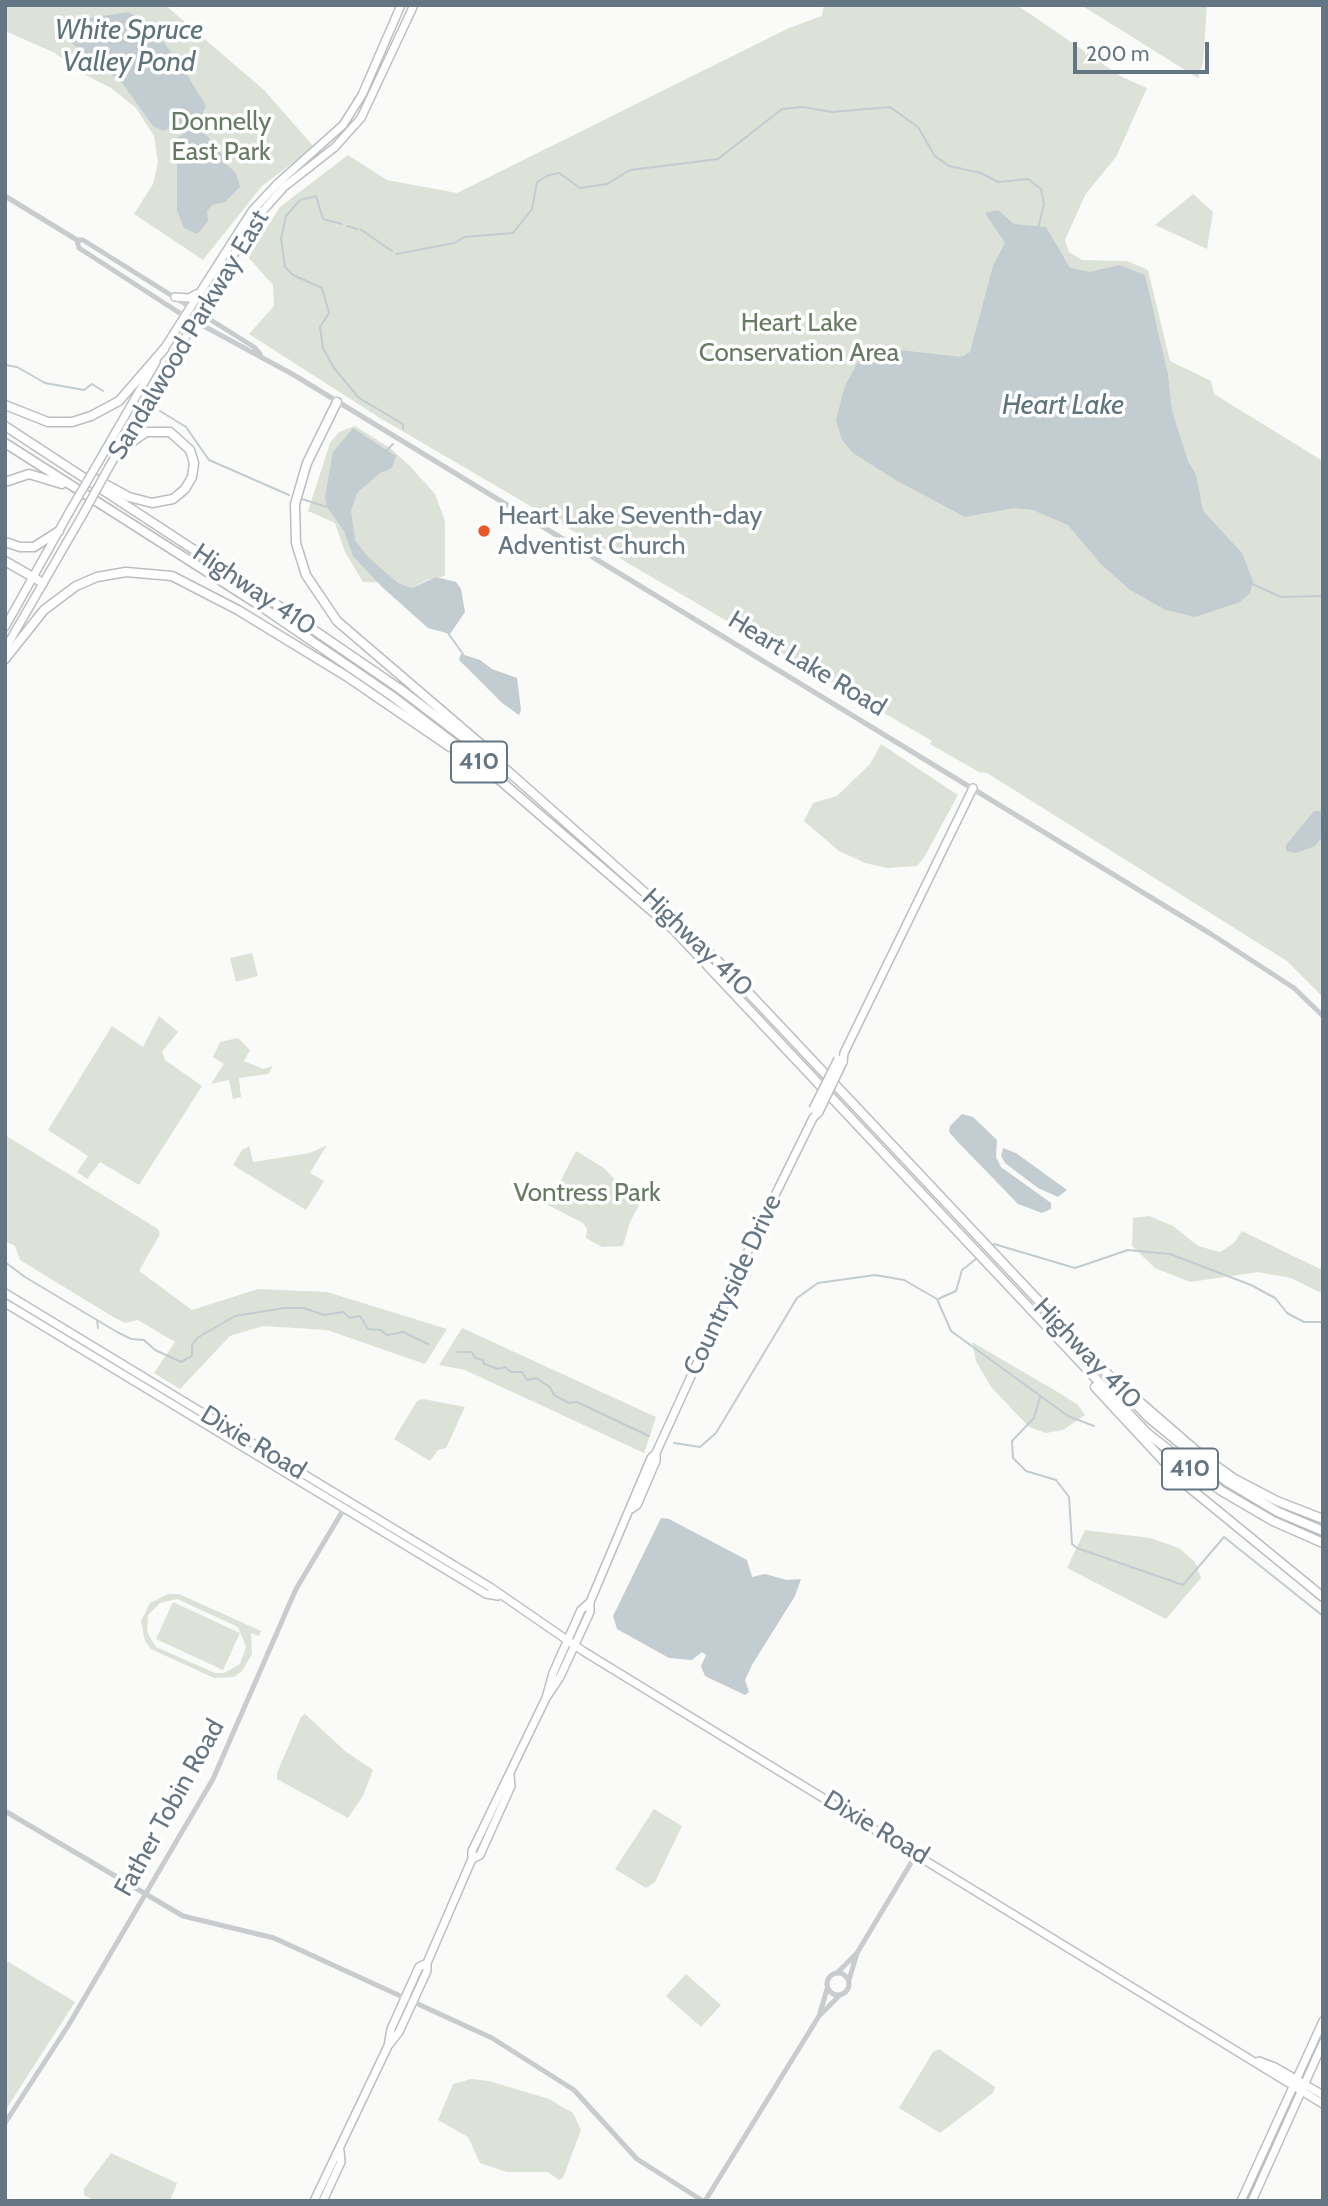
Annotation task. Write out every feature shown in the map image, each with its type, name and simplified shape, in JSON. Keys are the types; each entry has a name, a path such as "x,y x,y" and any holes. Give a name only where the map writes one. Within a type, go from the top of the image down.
{"highway":[{"path":"5,405 48,422 72,422 91,416 119,401 164,349"},
{"path":"337,402 307,463 295,504 296,543 306,575 337,621 499,760 509,772"},
{"name":"Highway 410","path":"5,426 400,689 509,772 668,913 732,974 1123,1392 1178,1444 1226,1481 1278,1512 1323,1531"},
{"path":"76,472 86,474 129,497 152,503 173,499 185,489 192,477 194,463 190,450 170,432 146,432 118,452"},
{"name":"Highway 410","path":"5,443 112,509 392,696 481,764 674,930 1147,1433 1184,1464 1246,1506 1323,1544"},
{"path":"5,482 18,475 39,475 112,509"},
{"path":"5,541 20,547 34,547 59,531"},
{"path":"5,561 43,583"},
{"path":"5,659 44,610 76,586 97,577 126,572 172,576 238,610 401,711 468,760 481,764"},
{"path":"1080,1364 1090,1381 1148,1447 1185,1484 1323,1597"},
{"path":"1123,1392 1135,1398 1201,1455 1233,1478 1277,1501 1323,1519"}],"main road":[{"name":"Sandalwood Parkway East","path":"5,627 197,294 265,196 343,125 362,95 401,5"},
{"name":"Sandalwood Parkway East","path":"5,649 253,222 271,200 335,148 361,118 414,5"},
{"path":"222,255 226,267"},
{"path":"175,297 189,298 197,294"},
{"name":"Countryside Drive","path":"314,2201 388,2046 399,2032 409,2001 427,1971 427,1963 472,1859 472,1851 511,1786 510,1776 546,1698 561,1677 582,1610 590,1602 631,1510 637,1505 656,1461 656,1453 754,1238 973,788"},
{"name":"Dixie Road","path":"5,1293 347,1505"},
{"name":"Dixie Road","path":"5,1303 490,1587 499,1596 572,1642 1253,2059 1293,2087 1323,2095"},
{"path":"1241,2201 1323,2021"},
{"path":"1252,2201 1323,2043"},
{"name":"Dixie Road","path":"1253,2059 1296,2079 1323,2104"},
{"name":"Countryside Drive","path":"323,2201 341,2162 340,2151"}],"street":[{"name":"Heart Lake Road","path":"5,196 175,297 254,347 262,356"},
{"name":"Heart Lake Road","path":"77,240 79,248 184,316 262,356 1264,968 1294,988 1323,1016"},
{"name":"Father Tobin Road","path":"5,2123 68,2026 213,1779 296,1589 347,1505"},
{"path":"5,1811 146,1895 195,1920 274,1938 492,2038 562,2081 586,2101 637,2159 704,2201 819,2016 840,1995 848,1991 857,1953 917,1853"},
{"path":"819,2016 829,1979 857,1953"},
{"path":"836,1973 849,1980"},
{"path":"828,1987 832,1993 840,1995"}],"green space":[{"name":"Donnelly East Park","path":"5,5 165,5 264,90 314,147 262,186 203,260 134,214 153,184 158,162 154,136 136,108 111,88 78,71 55,53 5,31"},
{"name":"Heart Lake Conservation Area","path":"824,5 1017,5 1122,77 1147,88 1116,157 1085,195 1065,240 1069,252 1082,260 1127,261 1148,270 1170,361 1211,381 1214,394 1323,461 1323,997 1287,961 987,773 979,772 930,744 932,741 380,418 249,334 274,306 273,285 248,257 280,207 348,155 387,180 457,193 789,28 822,16"},
{"path":"1081,5 1207,5 1203,62 1198,78"},
{"path":"1193,194 1213,212 1207,249 1155,225"},
{"path":"355,426 390,448 435,494 445,521 445,576 427,580 412,588 398,583 363,582 345,552 335,523 308,511 330,443 339,432"},
{"path":"881,744 958,795 917,866 887,868 865,863 839,851 804,821 813,803 837,796 870,764"},
{"path":"252,953 258,976 236,982 230,958"},
{"path":"159,1016 178,1032 162,1052 165,1060 202,1086 139,1185 100,1162 87,1179 77,1172 88,1156 48,1130 112,1026 143,1047"},
{"path":"238,1038 250,1050 244,1061 263,1069 273,1066 268,1074 239,1078 241,1097 233,1099 229,1080 211,1084 224,1064 213,1057 220,1042"},
{"path":"5,1135 158,1229 160,1234 139,1271 192,1310 258,1289 327,1292 447,1329 425,1364 327,1330 263,1326 230,1336 180,1389 154,1373 175,1342 138,1320 125,1323 110,1315 20,1260 15,1246 5,1241"},
{"path":"327,1145 310,1173 324,1181 306,1210 233,1165 242,1150 249,1146 253,1162 310,1153"},
{"name":"Vontress Park","path":"576,1151 604,1168 639,1205 630,1222 623,1246 602,1247 586,1238 587,1229 583,1223 548,1205"},
{"path":"1149,1216 1173,1226 1198,1246 1220,1252 1234,1243 1242,1231 1320,1269 1323,1263 1323,1294 1291,1278 1258,1272 1190,1282 1155,1268 1132,1246 1133,1218"},
{"path":"462,1328 656,1417 644,1453 465,1370 439,1365"},
{"path":"972,1342 1061,1394 1078,1405 1085,1415 1063,1430 1046,1433 1029,1427 991,1387 976,1361"},
{"path":"423,1399 465,1407 446,1448 438,1450 430,1461 394,1439 417,1401"},
{"path":"1085,1530 1150,1538 1179,1548 1195,1562 1201,1578 1166,1619 1067,1568"},
{"path":"168,1594 179,1594 261,1631 259,1636 251,1633 252,1654 242,1671 234,1677 214,1678 151,1649 145,1641 141,1621 150,1603","holes":["177,1599 238,1627 246,1647 240,1664 224,1673 215,1673 156,1647 147,1632 148,1615 160,1603"]},
{"path":"173,1602 240,1633 223,1670 156,1639"},
{"path":"305,1714 345,1751 373,1770 363,1796 348,1818 277,1779 277,1773 301,1717"},
{"path":"654,1809 682,1826 655,1882 646,1888 615,1869"},
{"path":"5,1960 75,2002 5,2111"},
{"path":"686,1974 721,2005 701,2027 666,1996"},
{"path":"939,2049 995,2087 993,2093 940,2133 899,2108 933,2052"},
{"path":"471,2079 489,2081 549,2099 573,2113 581,2130 563,2178 559,2180 548,2172 507,2172 480,2163 468,2137 438,2120 453,2084"},
{"path":"111,2153 177,2183 170,2201 95,2201 84,2195 84,2189"}],"water":[{"name":"White Spruce Valley Pond","path":"128,12 150,23 186,73 206,106 201,117 163,131 153,126 123,84 68,40 66,32 71,21"},
{"path":"193,128 205,134 219,149 226,164 236,173 240,187 225,202 212,205 207,211 208,221 197,234 184,228 177,211 177,163 172,141"},
{"name":"Heart Lake","path":"998,210 1014,224 1046,227 1070,268 1090,272 1119,265 1145,275 1168,375 1172,411 1188,461 1196,475 1203,511 1242,553 1253,581 1250,593 1240,602 1195,617 1166,610 1130,590 1101,564 1068,525 1033,510 1014,508 965,517 894,479 853,453 842,440 836,420 845,386 862,354 881,348 962,357 970,352 993,266 1005,243 985,213"},
{"path":"353,428 396,456 392,468 380,473 357,493 351,511 355,540 368,557 398,583 412,588 436,577 456,582 461,589 465,612 450,634 428,628 382,587 353,556 344,531 327,507 325,497 333,452"},
{"path":"461,654 517,678 521,710 519,715 502,703 459,660"},
{"path":"1314,811 1323,811 1323,836 1315,846 1296,853 1286,851 1286,845"},
{"path":"962,1114 973,1117 997,1140 996,1157 1001,1167 1051,1203 1051,1209 1042,1213 1018,1204 956,1140 949,1132 950,1126"},
{"path":"1003,1148 1016,1153 1067,1190 1058,1197 1038,1188 1005,1163 1001,1156"},
{"path":"661,1518 669,1519 747,1560 752,1577 765,1574 787,1580 801,1579 795,1596 752,1665 745,1680 749,1692 745,1695 705,1676 701,1666 706,1655 702,1652 692,1660 669,1658 617,1629 613,1616"}],"waterway":[{"path":"396,254 455,243 464,237 513,233 532,209 537,182 549,175 559,173 580,188 607,184 630,170 718,159 782,109 803,107 832,112 890,107 918,127 935,156 949,166 981,173 998,182 1028,179 1041,189 1044,204 1038,229"},
{"path":"342,224 323,219 316,196 300,200 286,216 281,239 285,267 293,275 322,288 329,313 320,327 323,348 334,368 359,398 403,424 403,429"},
{"path":"347,226 357,229"},
{"path":"360,229 392,251"},
{"path":"5,365 17,367 45,383 84,390 92,384 103,391"},
{"path":"160,411 186,427 209,460 289,495"},
{"path":"386,451 393,444"},
{"path":"302,499 327,507"},
{"path":"1250,583 1281,597 1323,596"},
{"path":"448,633 463,654"},
{"path":"994,1244 1075,1268 1128,1250 1170,1254 1251,1285 1275,1298 1287,1313 1304,1322 1323,1322"},
{"path":"938,1299 956,1291 962,1270 976,1259"},
{"path":"5,1262 25,1277 117,1332 131,1339 144,1340 155,1350 181,1362 192,1356 192,1345 197,1338 235,1316 284,1308 304,1308 324,1315 343,1312 350,1318 360,1316 368,1329 381,1330 387,1335 403,1332 428,1344"},
{"path":"674,1443 700,1447 716,1433 797,1298 818,1283 875,1275 904,1280 937,1299 951,1331 1068,1416 1094,1426"},
{"path":"97,1320 98,1328"},
{"path":"457,1352 472,1352 475,1358 483,1360 484,1364 498,1369 505,1367 511,1372 522,1372 527,1380 536,1378 550,1387 554,1395 569,1403 577,1402 649,1436"},
{"path":"1040,1397 1034,1418 1012,1441 1013,1458 1026,1471 1056,1480 1069,1497 1072,1544 1077,1548 1183,1585 1224,1537 1323,1616"}],"place":[{"name":"Heart Lake Seventh-day Adventist Church","path":"484,531"}]}
